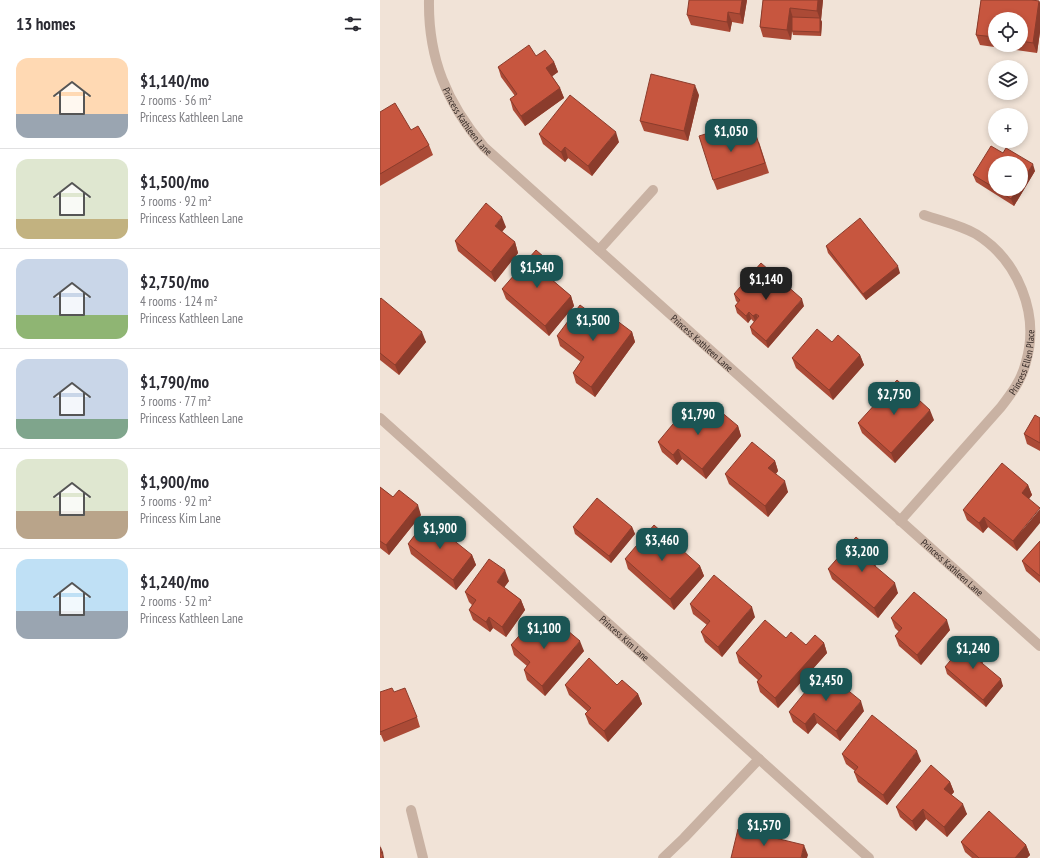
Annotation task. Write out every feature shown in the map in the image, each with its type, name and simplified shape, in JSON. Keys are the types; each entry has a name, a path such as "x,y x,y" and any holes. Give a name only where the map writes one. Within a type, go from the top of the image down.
{"street":[{"name":"Princess Kathleen Lane","path":"429,0 430,30 436,59 447,90 453,104 464,121 484,147 1040,646"},
{"path":"599,250 653,190"},
{"name":"Princess Ellen Place","path":"900,521 1010,395 1017,384 1026,363 1031,338 1030,323 1024,294 1019,281 1003,258 984,240 974,233 924,215"},
{"name":"Princess Kim Lane","path":"380,418 869,858"},
{"path":"663,858 689,833 759,759"},
{"path":"411,810 423,858"}],"building":[{"path":"689,0 742,0 740,14 728,12 727,22 687,15"},
{"path":"763,0 818,0 817,11 790,8 787,30 760,27"},
{"path":"981,0 1039,1 1033,43 1028,42 1028,12 988,12 988,36 976,35"},
{"path":"792,17 820,18 820,32 792,31"},
{"path":"529,45 536,56 545,50 554,62 546,68 560,88 521,116 510,99 517,94 498,67"},
{"path":"651,74 695,85 684,131 640,121"},
{"path":"570,95 616,132 588,166 565,147 561,152 539,134"},
{"path":"395,103 411,130 418,126 429,145 380,174 380,112"},
{"path":"725,128 729,140 755,132 765,163 713,180 699,136"},
{"path":"990,148 994,148 1003,153 1006,148 1020,156 988,156 988,184 973,175"},
{"path":"1028,161 1033,164 1028,172"},
{"path":"486,203 502,217 495,226 515,242 491,272 455,241"},
{"path":"860,218 898,266 863,294 826,246"},
{"path":"536,250 552,264 544,273 571,296 545,326 502,289"},
{"path":"761,263 802,299 766,341 750,327 759,316 756,314 753,316 749,312 746,316 735,306 740,300 734,294"},
{"path":"381,298 422,332 395,365 380,353"},
{"path":"580,305 607,325 612,317 632,332 591,387 573,373 584,357 557,336"},
{"path":"817,329 832,342 838,335 860,355 829,390 792,358"},
{"path":"897,380 930,410 891,453 858,423"},
{"path":"688,406 709,424 720,411 738,426 702,469 678,449 673,455 658,442"},
{"path":"1035,415 1040,418 1040,443 1024,434"},
{"path":"752,442 775,461 768,468 785,481 765,506 725,474"},
{"path":"1002,463 1028,485 1022,493 1040,508 1013,541 984,517 979,523 963,510"},
{"path":"380,487 393,497 399,490 418,505 386,545 380,541"},
{"path":"597,498 632,527 609,556 573,527"},
{"path":"427,519 472,555 453,580 408,544"},
{"path":"654,525 700,566 670,599 625,559"},
{"path":"856,537 874,553 868,560 895,583 874,608 828,569"},
{"path":"1040,541 1040,576 1022,561"},
{"path":"489,559 505,570 497,582 521,600 502,627 489,617 486,622 469,610 476,600 465,592"},
{"path":"714,575 752,607 718,647 701,632 710,621 690,604"},
{"path":"914,592 947,620 917,655 895,636 902,628 891,618"},
{"path":"765,620 786,638 791,632 806,645 815,635 824,643 775,698 757,682 762,676 736,653"},
{"path":"532,621 550,637 561,625 580,641 542,686 524,670 530,662 511,645"},
{"path":"969,638 984,650 977,659 1001,679 983,700 945,667"},
{"path":"589,658 617,685 622,680 638,694 604,731 585,714 591,708 565,685"},
{"path":"823,670 861,701 836,731 814,713 805,724 789,712"},
{"path":"392,688 394,692 405,688 417,717 380,732 380,692"},
{"path":"872,715 917,751 883,795 854,772 858,767 842,754"},
{"path":"931,765 950,782 944,789 963,804 944,827 923,809 912,821 896,807"},
{"path":"989,811 1026,845 1015,858 979,858 961,842"},
{"path":"738,829 804,845 801,858 731,858"},
{"path":"380,847 383,858 380,858"}]}
